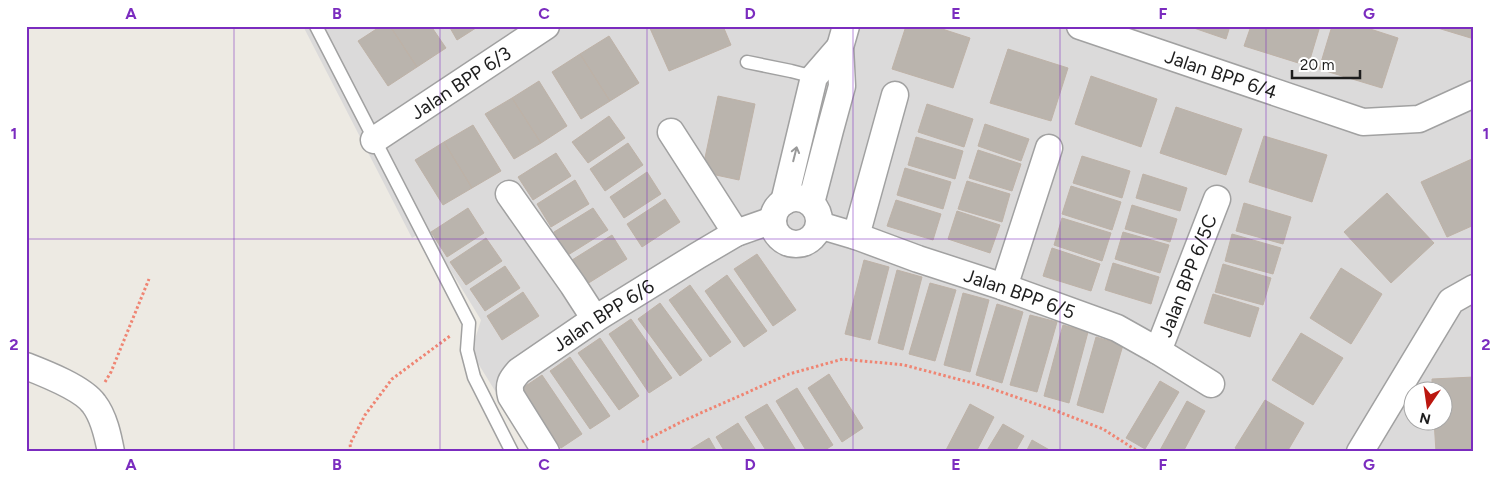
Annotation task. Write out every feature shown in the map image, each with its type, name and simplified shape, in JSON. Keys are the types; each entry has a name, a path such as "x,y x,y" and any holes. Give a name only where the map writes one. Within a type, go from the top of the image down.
{"street":[{"name":"Jalan BPP 6/3","path":"374,140 546,26"},
{"name":"Jalan BPP 6/4","path":"1080,26 1363,122 1419,119 1474,94"},
{"path":"843,36 842,86 829,133 815,214 816,234 802,243 794,244 785,241 774,228 814,77 843,36"},
{"path":"856,236 895,95"},
{"path":"802,124 829,133"},
{"path":"671,132 736,233"},
{"path":"1004,287 1049,148"},
{"path":"509,194 595,319"},
{"path":"779,211 790,199 798,198 805,199 815,214"},
{"name":"Jalan BPP 6/5C","path":"1158,351 1217,199"},
{"name":"Jalan BPP 6/6","path":"546,452 511,396 509,388 512,379 519,372 595,319 736,233 779,211"},
{"name":"Jalan BPP 6/5","path":"815,214 856,236 1117,328 1211,384"},
{"path":"1360,452 1451,301 1474,288"},
{"path":"26,366 76,389 94,403 108,436 111,452"}],"lane":[{"path":"316,26 469,322 467,350 474,377 512,452"},
{"path":"747,62 791,71 842,86"}],"path":[{"path":"94,403 111,372 149,279"},
{"path":"352,452 350,444 366,415 392,379 469,322"},
{"path":"642,442 685,420 790,374 843,359 904,365 984,386 1102,429 1138,452"}],"shaded area":[{"path":"303,26 1474,26 1474,452 533,452 471,352 481,320 426,230 412,238"}],"building":[{"path":"381,26 390,26 417,67 388,86 358,41"},
{"path":"390,26 431,26 446,48 417,67"},
{"path":"449,26 479,26 457,40"},
{"path":"649,26 723,26 731,45 669,71"},
{"path":"906,26 933,26 970,38 953,88 892,69"},
{"path":"1188,26 1230,26 1226,39"},
{"path":"1251,26 1320,26 1308,66 1244,46"},
{"path":"1332,26 1361,26 1398,38 1382,88 1319,69"},
{"path":"1431,26 1474,26 1474,39"},
{"path":"609,36 639,83 610,101 580,54"},
{"path":"1008,49 1068,68 1051,121 990,103"},
{"path":"580,54 610,101 581,119 552,72"},
{"path":"1091,76 1157,99 1141,147 1075,124"},
{"path":"539,81 567,126 541,143 512,98"},
{"path":"718,96 755,104 739,180 702,172"},
{"path":"512,98 541,143 514,159 485,114"},
{"path":"927,104 973,119 964,147 918,132"},
{"path":"1176,107 1242,129 1226,175 1160,153"},
{"path":"609,116 625,138 588,163 572,142"},
{"path":"985,124 1029,139 1021,161 978,146"},
{"path":"473,125 501,171 472,188 444,142"},
{"path":"1264,136 1327,155 1312,202 1249,182"},
{"path":"916,137 963,151 955,179 908,165"},
{"path":"444,142 472,188 443,205 415,160"},
{"path":"628,143 643,165 605,191 590,169"},
{"path":"978,150 1021,164 1012,191 969,178"},
{"path":"556,153 571,176 533,200 518,177"},
{"path":"1082,156 1130,171 1122,198 1073,183"},
{"path":"1474,158 1474,225 1447,237 1421,182"},
{"path":"905,168 951,182 943,209 897,195"},
{"path":"647,172 661,194 624,218 610,197"},
{"path":"1143,174 1187,188 1180,211 1136,198"},
{"path":"575,180 589,204 551,227 537,204"},
{"path":"967,181 1010,194 1002,222 958,209"},
{"path":"1071,186 1121,202 1112,230 1062,214"},
{"path":"1387,193 1434,243 1391,283 1344,232"},
{"path":"665,199 680,222 642,247 627,224"},
{"path":"896,200 941,214 933,240 887,226"},
{"path":"1244,203 1291,217 1283,244 1236,231"},
{"path":"1132,205 1177,219 1170,242 1125,229"},
{"path":"468,208 484,233 447,257 431,232"},
{"path":"593,208 608,230 568,255 554,232"},
{"path":"957,211 1000,225 990,253 948,239"},
{"path":"1062,218 1111,233 1102,261 1054,245"},
{"path":"1123,232 1169,245 1160,273 1115,259"},
{"path":"1232,234 1281,248 1273,274 1225,261"},
{"path":"612,235 627,259 587,284 572,260"},
{"path":"486,238 502,261 466,285 450,262"},
{"path":"1052,248 1100,264 1091,291 1043,276"},
{"path":"757,254 796,310 773,326 734,269"},
{"path":"864,260 889,267 870,340 845,334"},
{"path":"1113,263 1159,277 1151,304 1105,290"},
{"path":"1223,264 1271,278 1263,305 1215,292"},
{"path":"505,266 520,288 485,311 470,289"},
{"path":"1341,268 1382,294 1351,344 1310,318"},
{"path":"897,270 922,277 903,350 878,343"},
{"path":"727,275 767,331 744,347 705,291"},
{"path":"930,283 956,290 935,361 909,354"},
{"path":"690,285 731,342 710,357 669,300"},
{"path":"523,292 539,316 502,340 487,316"},
{"path":"963,293 989,300 970,372 944,365"},
{"path":"1213,294 1259,308 1250,337 1204,323"},
{"path":"660,303 702,360 680,376 638,319"},
{"path":"997,304 1023,312 1002,383 976,375"},
{"path":"1030,315 1057,322 1037,392 1010,385"},
{"path":"631,319 672,378 649,393 609,334"},
{"path":"1063,325 1088,332 1069,403 1044,396"},
{"path":"1301,333 1343,358 1313,405 1272,380"},
{"path":"1096,337 1123,345 1103,413 1077,405"},
{"path":"600,338 639,396 619,410 578,353"},
{"path":"570,357 610,416 590,429 550,371"},
{"path":"829,374 863,428 842,442 808,388"},
{"path":"542,375 582,434 561,448 521,389"},
{"path":"1474,377 1474,452 1436,452 1435,430 1452,430 1452,380 1432,379"},
{"path":"1160,381 1179,392 1145,449 1126,438"},
{"path":"797,388 833,445 822,452 807,452 776,401"},
{"path":"1265,400 1304,423 1287,452 1242,452 1235,448"},
{"path":"1187,401 1205,411 1183,452 1159,452"},
{"path":"767,404 797,452 767,452 745,417"},
{"path":"970,404 994,417 976,452 945,452"},
{"path":"738,423 757,452 725,452 716,437"},
{"path":"1003,424 1024,436 1015,452 986,452"},
{"path":"709,438 717,452 686,452"},
{"path":"1032,440 1053,452 1026,452"}]}
